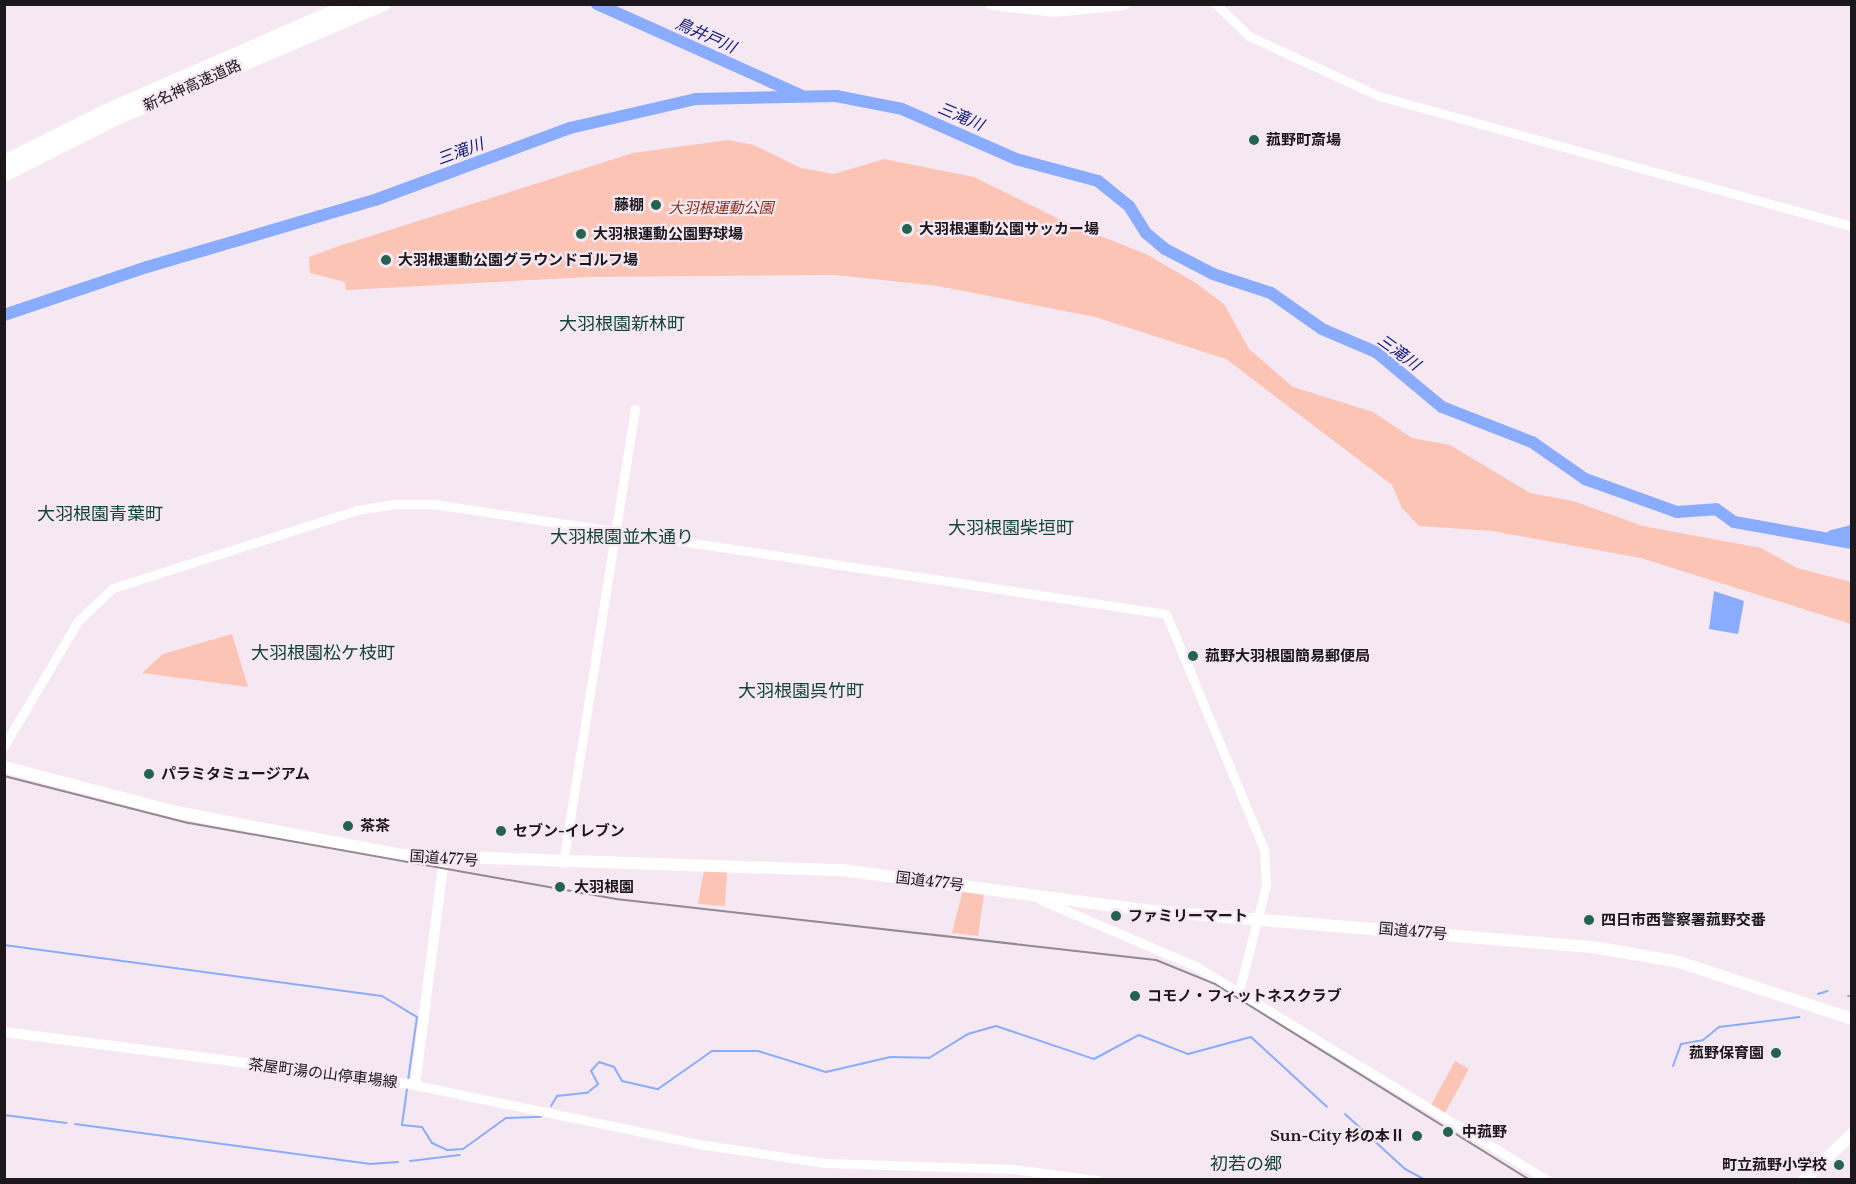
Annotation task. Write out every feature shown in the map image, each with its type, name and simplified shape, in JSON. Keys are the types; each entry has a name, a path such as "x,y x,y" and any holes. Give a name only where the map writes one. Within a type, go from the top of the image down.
{"highway":[{"name":"新名神高速道路","path":"4,162 344,12 384,4"},
{"path":"992,4 1055,11 1124,4"},
{"name":"新名神高速道路","path":"4,175 118,117 344,12"},
{"name":"国道477号","path":"4,767 205,818 380,853 444,860 841,870 1258,919 1627,952 1758,984 1851,1019"},
{"path":"1804,1179 1851,1134"}],"main road":[{"name":"茶屋町湯の山停車場線","path":"4,1032 410,1084 444,860"}],"street":[{"path":"1216,4 1249,36 1379,96 1851,225"},
{"path":"563,863 635,409"},
{"path":"4,746 78,621 104,593 135,578 394,504 433,504 1166,614 1264,849 1266,885 1239,992"},
{"path":"1031,894 1157,947 1239,992 1547,1179"},
{"path":"410,1084 699,1144 824,1163 1014,1169 1097,1179"}],"green space":[{"name":"大羽根運動公園","path":"728,140 754,145 801,168 834,174 884,159 974,177 1063,221 1146,254 1196,283 1224,304 1249,349 1293,387 1373,412 1412,438 1450,445 1530,493 1573,501 1643,526 1761,548 1797,568 1851,582 1851,624 1641,558 1492,531 1419,526 1402,508 1392,485 1226,359 1095,317 938,286 835,275 589,277 346,290 345,282 310,273 309,257 339,246 633,153"},
{"path":"232,634 248,687 142,673 163,654"},
{"path":"704,870 727,871 725,906 698,904"},
{"path":"963,890 984,894 978,936 952,933"},
{"path":"1455,1061 1469,1069 1445,1113 1431,1105"}],"water":[{"path":"1714,591 1744,601 1738,634 1709,629"}],"waterway":[{"name":"鳥井戸川","path":"597,4 800,95"},
{"name":"三滝川","path":"4,315 147,267 375,200 570,128 696,99 836,96 902,109 1016,159 1098,181 1129,206 1146,233 1165,249 1213,274 1271,293 1322,329 1376,352 1442,407 1532,442 1585,479 1677,512 1716,509 1734,522 1852,543"},
{"name":"三滝川","path":"1832,536 1852,531"},
{"path":"4,945 382,996 417,1017 408,1080"},
{"path":"1818,994 1828,991"},
{"path":"1673,1066 1681,1044 1703,1040 1719,1027 1799,1017"},
{"path":"551,1106 557,1096 587,1093 598,1084 591,1071 599,1062 614,1067 622,1081 658,1089 712,1051 758,1051 826,1072 890,1057 929,1058 968,1034 996,1026 1094,1059 1139,1035 1188,1054 1251,1037 1327,1107"},
{"path":"407,1089 402,1125 422,1127 432,1143 447,1150 463,1149 506,1118 541,1117"},
{"path":"1345,1114 1405,1169 1426,1180"},
{"path":"4,1115 66,1123"},
{"path":"75,1124 370,1164 398,1162"},
{"path":"410,1161 460,1155"}],"railway":[{"path":"4,776 189,823 616,899 1156,960 1215,984 1530,1180"}],"place":[{"name":"菰野町斎場","path":"1254,140"},
{"name":"藤棚","path":"656,205"},
{"name":"大羽根運動公園サッカー場","path":"907,229"},
{"name":"大羽根運動公園野球場","path":"581,234"},
{"name":"大羽根運動公園グラウンドゴルフ場","path":"386,260"},
{"name":"菰野大羽根園簡易郵便局","path":"1193,656"},
{"name":"パラミタミュージアム","path":"149,774"},
{"name":"茶茶","path":"348,826"},
{"name":"セブン-イレブン","path":"501,831"},
{"name":"大羽根園","path":"560,887"},
{"name":"ファミリーマート","path":"1116,916"},
{"name":"四日市西警察署菰野交番","path":"1589,920"},
{"name":"コモノ・フィットネスクラブ","path":"1135,996"},
{"name":"菰野保育園","path":"1776,1053"},
{"name":"中菰野","path":"1448,1132"},
{"name":"Sun-City 杉の本Ⅱ","path":"1417,1136"},
{"name":"町立菰野小学校","path":"1839,1165"}],"district":[{"name":"大羽根園新林町","path":"622,324"},
{"name":"大羽根園青葉町","path":"100,514"},
{"name":"大羽根園柴垣町","path":"1011,528"},
{"name":"大羽根園並木通り","path":"622,537"},
{"name":"大羽根園松ケ枝町","path":"323,653"},
{"name":"大羽根園呉竹町","path":"801,691"},
{"name":"初若の郷","path":"1246,1164"}]}
